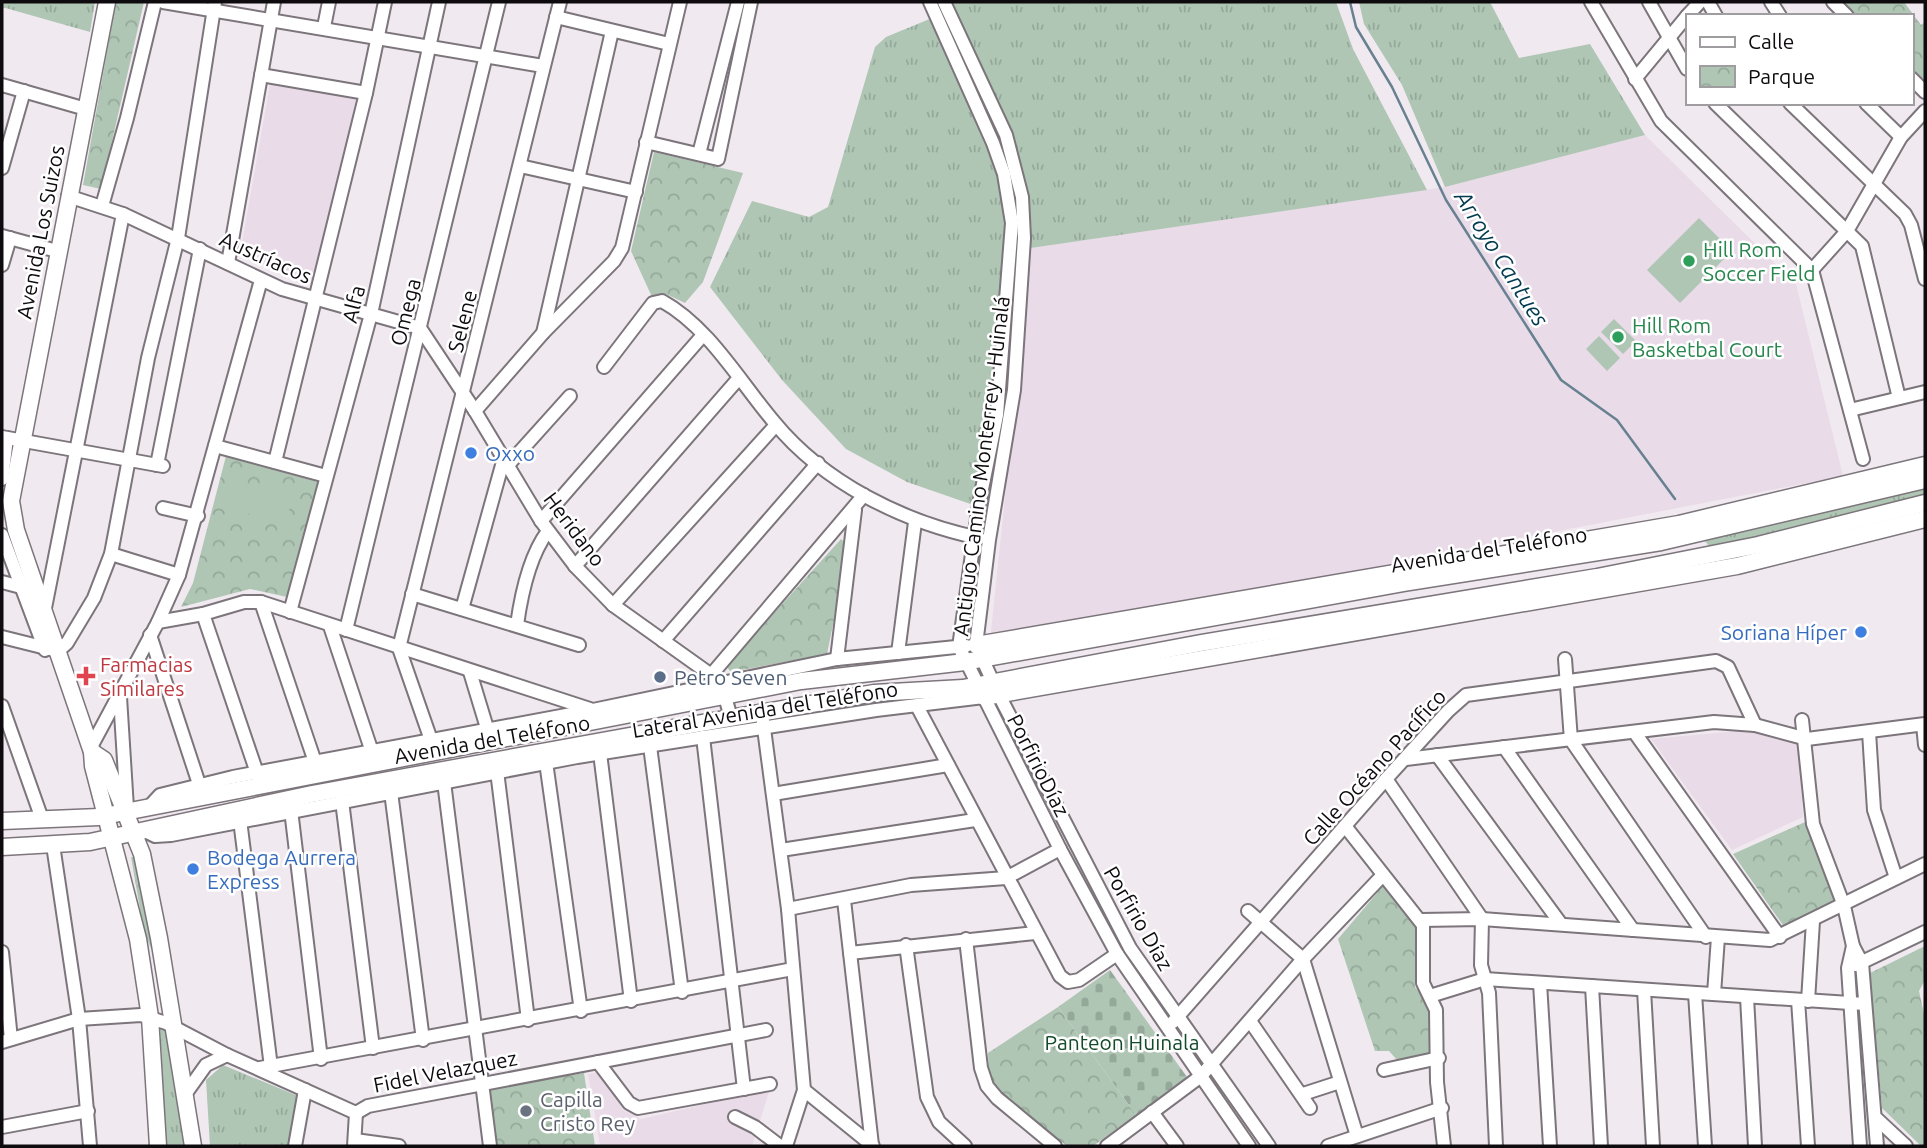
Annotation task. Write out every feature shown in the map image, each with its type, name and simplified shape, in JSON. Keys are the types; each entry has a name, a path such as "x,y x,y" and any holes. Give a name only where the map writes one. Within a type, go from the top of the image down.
{"main road":[{"name":"Avenida Los Suizos","path":"107,2 57,251 10,439 11,501 12,514 45,608 52,650 92,749 93,766 138,939 150,1017 158,1146"},
{"path":"1597,577 1587,546 1906,476 1925,465"},
{"name":"Avenida del Teléfono","path":"133,823 148,808 283,776 720,684 815,678 962,654 1056,647 1164,619 1587,546 1697,536 1906,476 1925,480"},
{"path":"1843,531 1925,503"},
{"path":"1234,645 1704,564 1843,531 1925,519"},
{"path":"1697,536 1704,564"},
{"path":"1234,645 1597,577 1680,568"},
{"path":"979,652 1164,619"},
{"name":"Avenida del Teléfono","path":"2,847 52,845 109,826 313,800 577,751 731,718 763,721 874,693 988,690 1234,645"},
{"name":"Avenida Los Suizos","path":"92,749 104,760 133,823 142,854 186,1093 193,1146"},
{"name":"Avenida del Teléfono","path":"2,821 42,819 109,826"}],"street":[{"path":"102,206 155,2"},
{"path":"163,2 215,6 429,48 543,66"},
{"path":"228,263 274,2"},
{"path":"324,27 329,2"},
{"path":"275,462 380,37 385,2"},
{"name":"Alfa","path":"290,612 371,314 439,2"},
{"name":"Omega","path":"345,630 499,2"},
{"name":"Selene","path":"399,648 464,396 560,2"},
{"path":"475,411 543,333 614,261 626,239 680,2"},
{"path":"699,154 738,2"},
{"path":"646,142 718,159 751,2"},
{"name":"Antiguo Camino Monterrey - Huinalá","path":"930,2 993,143 1004,174 1012,223 997,415 974,537 962,654"},
{"name":"Antiguo Camino Monterrey - Huinalá","path":"944,2 1006,135 1022,197 1024,268 1014,390 989,540 979,652 988,690"},
{"path":"1591,2 1661,121 1812,270 1863,460"},
{"path":"1649,2 1686,67"},
{"path":"2,637 52,650 67,643 94,598 111,554 148,358 178,238 215,6"},
{"path":"556,17 669,44"},
{"path":"1635,79 1686,17"},
{"path":"543,333 612,31"},
{"path":"261,75 366,93"},
{"path":"2,85 86,108"},
{"path":"2,168 24,91"},
{"path":"1717,105 1857,240 1865,254 1899,398"},
{"path":"1792,105 1909,220 1925,279"},
{"path":"1868,105 1901,137"},
{"path":"1812,270 1847,232 1901,137 1925,111"},
{"path":"520,166 636,192"},
{"name":"Austríacos","path":"68,196 123,214 261,280 317,300 420,328"},
{"path":"45,608 123,214"},
{"path":"2,265 6,237 57,251"},
{"path":"2,479 10,439 161,466 200,249"},
{"path":"92,749 158,622 179,575 198,516 261,280"},
{"path":"604,367 653,303 662,301 703,335 776,425 818,463 864,495 915,522 989,540"},
{"name":"Heridano","path":"420,328 475,411 544,526 575,566 613,605 720,684"},
{"path":"517,625 519,606 544,526 703,335"},
{"path":"575,566 739,378"},
{"path":"1850,410 1925,392"},
{"path":"462,609 506,462 570,396"},
{"path":"613,605 776,425"},
{"path":"215,446 326,476"},
{"path":"663,641 818,463"},
{"path":"731,718 720,684 864,495"},
{"path":"163,508 198,516"},
{"path":"837,659 855,509"},
{"path":"898,653 915,522"},
{"path":"2,535 21,587 52,650"},
{"path":"111,554 179,575"},
{"path":"2,582 21,587"},
{"path":"412,594 579,645"},
{"path":"158,622 203,614 244,602 261,602 593,710"},
{"path":"261,602 315,762"},
{"path":"203,614 257,773"},
{"path":"330,626 372,752"},
{"path":"150,635 199,784"},
{"path":"399,648 431,740"},
{"name":"Lateral Avenida del Teléfono","path":"148,808 160,795 199,784 257,773 283,776 315,762 593,710 837,659 898,653 962,654"},
{"path":"962,654 988,690"},
{"path":"1565,659 1571,740 1712,937 1714,994"},
{"name":"Calle Océano Pacífico","path":"1172,1022 1261,924 1385,779 1466,695 1721,662 1728,667 1755,725"},
{"path":"470,672 487,728"},
{"name":"Lateral Avenida del Teléfono","path":"133,823 155,836 171,835 291,810 313,800 342,801 391,792 546,762 577,751 600,753 650,746 702,737 763,721 917,706 988,690"},
{"name":"PorfirioDíaz","path":"988,690 1060,849 1117,954 1172,1022"},
{"name":"Porfirio Díaz","path":"988,690 1172,1022 1206,1071 1269,1146"},
{"path":"120,692 133,823"},
{"path":"2,706 7,745 42,819"},
{"path":"917,706 975,820 1060,976 1068,982 1079,980 1117,954"},
{"path":"1802,720 1807,739 1813,824 1844,906 1853,946 1862,962 1877,1119 1877,1146"},
{"path":"763,721 788,909 804,1090 786,1146"},
{"path":"1406,759 1714,722 1755,725 1807,739 1924,725 1925,745"},
{"path":"1635,733 1780,937"},
{"path":"1869,733 1874,810 1896,878"},
{"path":"702,737 744,1089"},
{"path":"650,746 682,992"},
{"path":"1504,747 1633,930"},
{"path":"600,753 631,1001"},
{"path":"1437,755 1561,924"},
{"path":"546,762 581,1011"},
{"path":"773,794 948,765"},
{"path":"498,771 528,1020"},
{"path":"1385,779 1482,919 1481,965 1489,993 1496,1146"},
{"path":"444,782 491,1146"},
{"path":"391,792 424,1040"},
{"path":"342,801 373,1048"},
{"path":"291,810 321,1059"},
{"path":"240,820 265,1068 581,1011 793,969"},
{"path":"781,850 975,820"},
{"path":"1345,826 1382,876 1421,920 1424,931 1423,984 1436,1010 1437,1082 1442,1108 1444,1146"},
{"path":"52,845 79,1019 90,1146"},
{"path":"788,909 911,885 1006,878 1060,849"},
{"path":"1421,920 1482,919 1759,940 1780,937 1925,864"},
{"path":"1107,1146 1206,1071 1303,959 1382,876"},
{"path":"844,900 873,1146"},
{"path":"1248,911 1303,959 1357,1136"},
{"path":"1808,1146 1803,1000 1813,921"},
{"path":"1848,968 1925,932"},
{"path":"849,953 1035,933"},
{"path":"966,939 981,1068 986,1086 1055,1146"},
{"path":"906,945 927,1097 939,1122 965,1146"},
{"path":"1853,946 1848,968 1849,1004 1860,1146"},
{"path":"2,952 6,1040 79,1019 130,1015 150,1017"},
{"path":"1430,996 1485,979 1866,1004"},
{"path":"1540,984 1550,1146"},
{"path":"1592,986 1601,1146"},
{"path":"1644,990 1653,1146"},
{"path":"1695,993 1705,1146"},
{"path":"1747,997 1755,1146"},
{"name":"Fidel Velazquez","path":"150,1017 227,1055 265,1068 356,1113 368,1106 766,1030"},
{"path":"1250,1021 1303,1094 1310,1108"},
{"path":"186,1093 206,1065 227,1055"},
{"path":"1384,1070 1438,1058"},
{"path":"598,1062 629,1103 638,1108 770,1084"},
{"path":"1206,1071 1249,1146"},
{"path":"1303,1094 1340,1082"},
{"path":"295,1146 305,1090"},
{"path":"804,1090 873,1146"},
{"path":"1328,1146 1442,1108"},
{"path":"2,1126 88,1111"},
{"path":"1152,1112 1177,1146"},
{"path":"356,1113 355,1143 400,1146"},
{"path":"735,1117 755,1127 780,1146"},
{"path":"1877,1119 1906,1146"}],"shaded area":[{"path":"270,84 356,98 316,286 240,254"},
{"path":"1645,135 1796,284 1843,476 990,641 1031,248 1445,187"},
{"path":"1759,729 1799,745 1803,817 1732,850 1651,739"},
{"path":"602,1072 623,1110 641,1119 770,1089 752,1146 600,1146 588,1074"}],"green space":[{"path":"2,2 95,2 90,32 2,7"},
{"path":"116,2 144,2 101,189 83,185"},
{"path":"940,2 1336,2 1353,49 1427,190 1031,248 1019,182"},
{"path":"1359,2 1490,2 1519,58 1590,44 1645,135 1445,187 1402,85 1364,24"},
{"path":"1838,2 1904,2 1913,14 1850,14"},
{"path":"1913,14 1921,25 1925,22 1925,87 1913,75"},
{"path":"932,18 972,104 1007,198 1016,254 1004,417 985,509 907,482 846,449 782,380 710,287 752,201 809,217 828,207 875,47 886,37"},
{"path":"654,152 743,173 703,282 685,303 666,294 652,297 631,251"},
{"name":"Hill Rom Soccer Field","path":"1699,218 1732,251 1680,303 1647,270"},
{"name":"Hill Rom Basketbal Court","path":"1614,319 1636,341 1623,354 1601,332"},
{"path":"1599,336 1620,358 1607,371 1586,349"},
{"path":"226,456 318,482 287,597 250,589 181,607 193,583"},
{"path":"237,481 288,496 291,503 286,521 280,523 228,508 225,501 228,484"},
{"path":"1925,485 1925,496 1712,550 1705,541"},
{"path":"841,539 849,546 827,654 731,672 726,666"},
{"path":"1805,822 1838,904 1785,928 1733,854"},
{"path":"131,857 136,857 152,933 164,1015 153,953 144,932"},
{"path":"1383,886 1417,921 1415,987 1430,1005 1434,1052 1398,1061 1389,1051 1375,1051 1338,939"},
{"path":"1925,946 1925,980 1919,991 1925,1019 1925,1146 1921,1146 1882,1108 1870,973"},
{"name":"Panteon Huinala","path":"1110,970 1187,1077 1136,1115 1058,1007"},
{"path":"1058,1007 1136,1115 1093,1146 1067,1146 994,1086 989,1077 988,1053"},
{"path":"160,1026 168,1031 186,1146 166,1146"},
{"path":"223,1065 298,1096 290,1146 210,1146 206,1080"},
{"path":"584,1073 595,1146 495,1146 489,1094 492,1088"}],"waterway":[{"name":"Arroyo Cantues","path":"1350,2 1356,27 1392,87 1446,200 1561,380 1617,420 1675,499"}],"place":[{"name":"Hill Rom Soccer Field","path":"1689,261"},
{"name":"Hill Rom Basketbal Court","path":"1618,337"},
{"name":"Oxxo","path":"471,453"},
{"name":"Soriana Híper","path":"1861,632"},
{"name":"Farmacias Similares","path":"86,676"},
{"name":"Petro Seven","path":"660,677"},
{"name":"Bodega Aurrera Express","path":"193,869"},
{"name":"Capilla Cristo Rey","path":"526,1111"}]}
